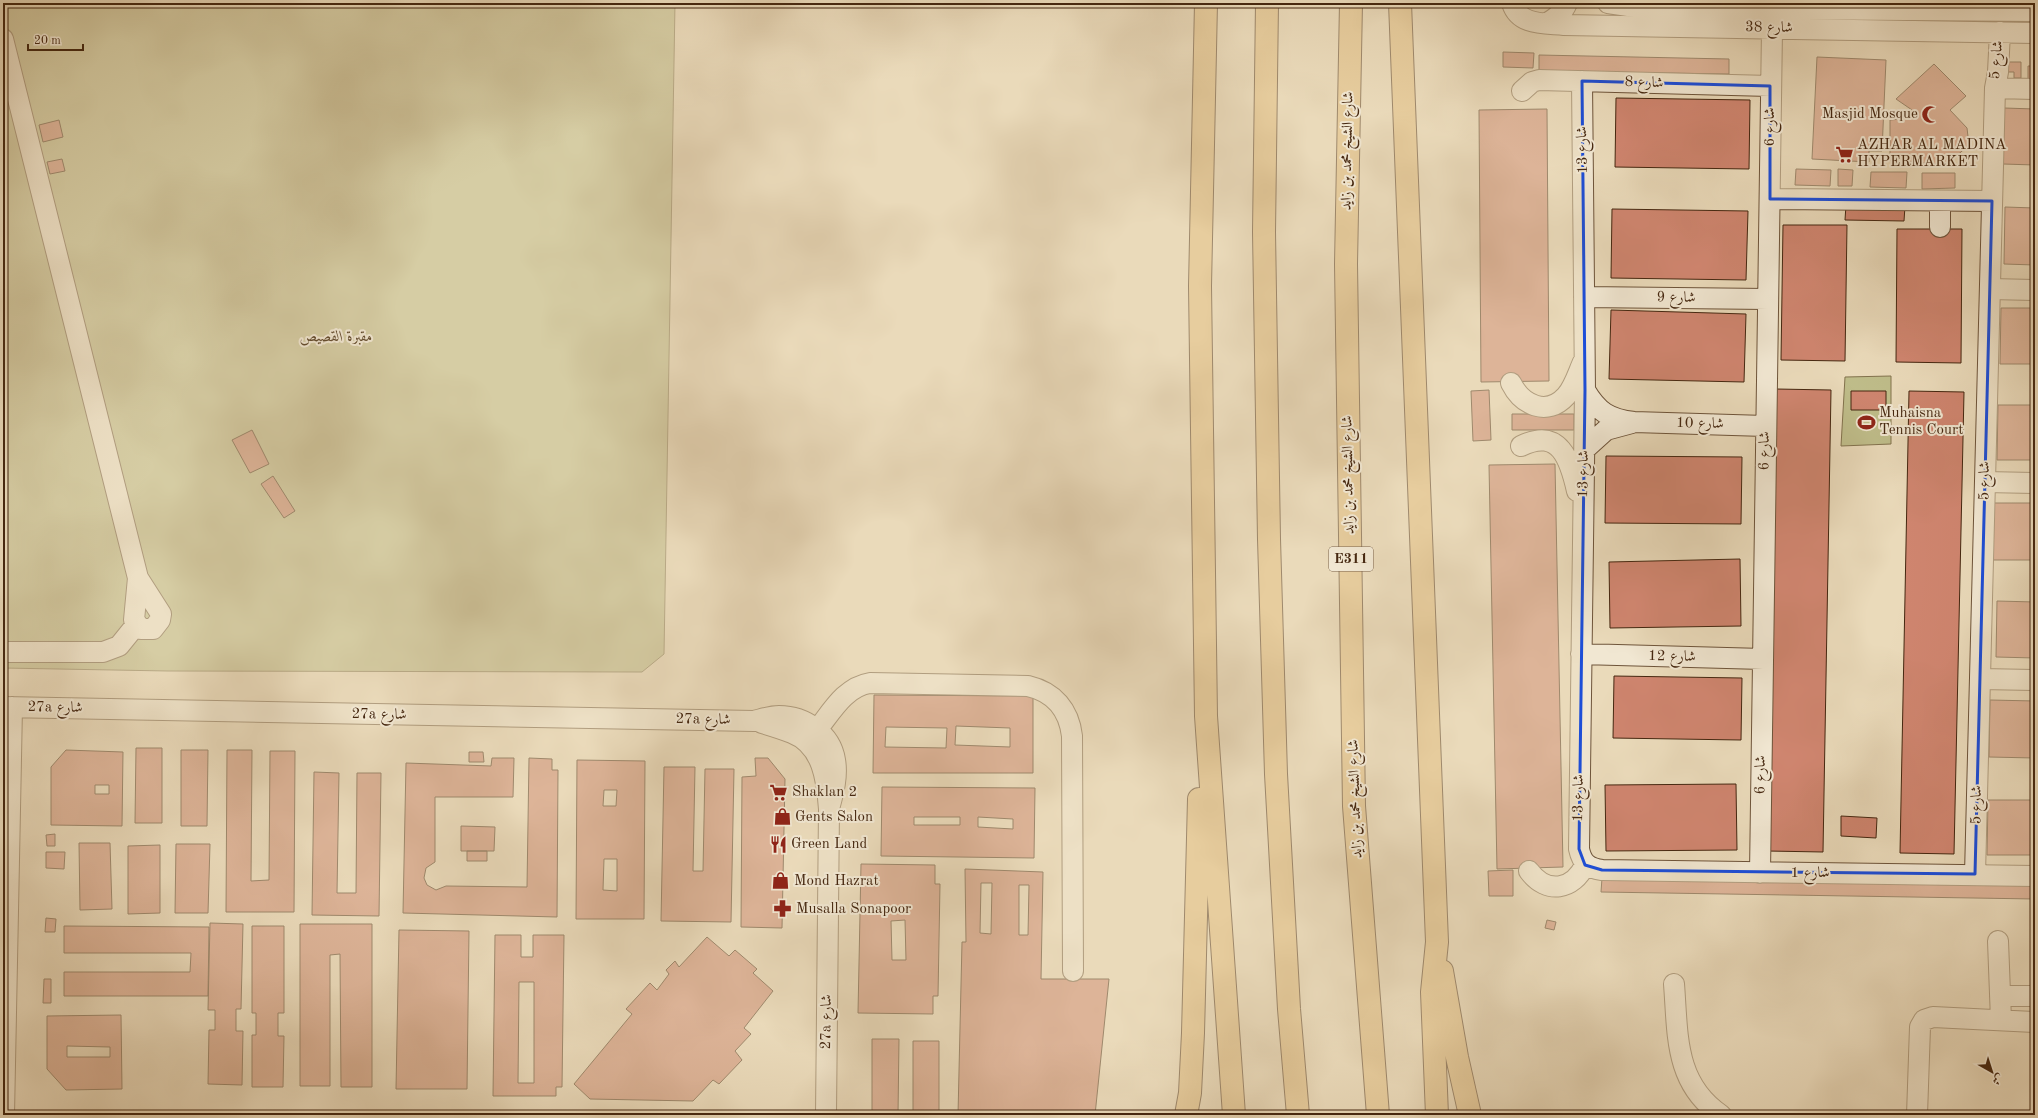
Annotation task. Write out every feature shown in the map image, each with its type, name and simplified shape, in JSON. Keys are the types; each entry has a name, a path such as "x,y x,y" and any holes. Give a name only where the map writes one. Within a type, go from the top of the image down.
{"highway":[{"path":"1206,3 1200,286 1206,716 1234,1115"},
{"path":"1267,3 1264,232 1269,538 1276,774 1289,1009 1298,1115"},
{"name":"شارع الشيخ محمد بن زايد","path":"1352,3 1346,264 1354,798 1378,1115"},
{"path":"1400,3 1437,942 1457,1056 1470,1115"},
{"path":"1186,1115 1190,1093 1201,766 1206,716"},
{"path":"1437,942 1432,992 1437,1115"}],"street":[{"name":"شارع 38","path":"1512,3 1517,13 1532,22 1588,26 2035,33"},
{"path":"1547,23 1557,18 1567,3"},
{"name":"شارع 38","path":"1608,3 1642,8 1811,6 2035,11"},
{"name":"شارع 6","path":"1760,873 1765,426 1772,28"},
{"name":"شارع 5","path":"1975,874 1995,88 1989,72 1994,32"},
{"path":"3,39 138,578 160,614 160,620 153,630 141,629 136,625 134,611 138,578"},
{"name":"شارع 8","path":"1522,91 1532,82 1539,80 1770,86"},
{"name":"شارع 13","path":"1582,82 1585,450 1579,849 1580,858 1586,865"},
{"path":"1995,88 2035,89"},
{"path":"1770,199 1992,201"},
{"path":"1940,201 1940,228"},
{"path":"1990,289 2035,290"},
{"name":"شارع 9","path":"1584,297 1767,299"},
{"path":"1511,383 1516,393 1524,401 1541,406 1558,403 1567,396 1585,357"},
{"name":"شارع 10","path":"1585,390 1593,403 1604,413 1618,420 1634,422 1765,426"},
{"name":"شارع 10","path":"1585,450 1594,439 1606,430 1634,422"},
{"path":"1520,446 1531,441 1543,440 1554,443 1563,450 1572,470 1584,521"},
{"path":"1985,482 2035,483"},
{"path":"3,652 103,652 118,646 136,625"},
{"name":"شارع 12","path":"1582,654 1763,659"},
{"path":"1980,679 2035,680"},
{"path":"817,730 846,694 857,686 870,683 1028,686 1038,688 1055,699 1067,716 1072,736 1073,971"},
{"path":"4,1115 7,707"},
{"name":"27a شارع","path":"7,707 754,721 771,717 789,717 807,724 817,730 829,743 836,761 834,788 830,809"},
{"name":"27a شارع","path":"754,721 793,733 809,745 822,764 827,781 830,809 826,1115"},
{"path":"1529,871 1542,883 1552,886 1563,886 1573,882 1581,874 1586,865"},
{"name":"شارع 1","path":"1586,865 1594,869 1602,870 2035,876"},
{"path":"1998,941 2001,1020"},
{"path":"1674,984 1680,1055 1685,1072 1704,1102 1721,1115"},
{"path":"2000,996 2035,996"},
{"path":"1917,1115 1920,1027 1924,1020 1933,1017 2035,1022"}],"highlighted area":[{"path":"1582,81 1770,86 1770,199 1992,201 1975,874 1602,870 1585,865 1579,849 1585,390"}],"green space":[{"name":"مقبرة القصيص","path":"3,3 675,3 664,654 642,672 168,671 3,668"},
{"name":"Muhaisna Tennis Court","path":"1891,376 1891,444 1841,446 1845,377"}],"building":[{"path":"1503,52 1534,53 1533,68 1503,67"},
{"path":"1539,55 1729,59 1729,74 1539,71"},
{"name":"AZHAR AL MADINA HYPERMARKET","path":"1817,57 1886,60 1882,151 1869,151 1869,162 1812,159"},
{"path":"2007,62 2021,62 2021,78 2014,78 2014,72 2007,72"},
{"name":"Masjid Mosque","path":"1934,64 1966,96 1950,110 1967,128 1969,145 1946,165 1890,160 1890,120 1902,119 1912,110 1896,99"},
{"path":"2028,66 2035,66 2035,81 2028,81"},
{"path":"1616,98 1750,100 1749,169 1615,167"},
{"path":"2004,108 2035,109 2035,165 2003,164"},
{"path":"1547,109 1549,381 1481,382 1479,110"},
{"path":"59,120 63,137 43,142 39,125"},
{"path":"62,159 65,171 50,174 47,162"},
{"path":"1796,169 1831,170 1830,186 1795,185"},
{"path":"1838,169 1853,170 1852,186 1838,186"},
{"path":"1871,172 1907,172 1906,188 1870,187"},
{"path":"1922,173 1955,173 1955,188 1922,189"},
{"path":"1846,205 1905,206 1904,221 1845,220"},
{"path":"2005,207 2035,208 2035,265 2004,264"},
{"path":"1612,209 1748,211 1746,280 1611,278"},
{"path":"1783,225 1847,225 1845,361 1781,360"},
{"path":"1897,229 1962,229 1961,363 1896,362"},
{"path":"2001,308 2035,308 2035,364 2000,364"},
{"path":"1611,310 1746,314 1744,382 1609,379"},
{"path":"1776,389 1831,390 1823,852 1767,851"},
{"path":"1489,390 1491,440 1473,441 1471,391"},
{"path":"1851,391 1886,391 1886,410 1851,410"},
{"path":"1909,391 1964,392 1954,854 1900,853"},
{"path":"1998,405 2035,405 2035,460 1997,460"},
{"path":"1512,414 1574,414 1574,430 1512,430"},
{"path":"252,430 269,464 250,473 232,440"},
{"path":"1606,456 1742,457 1741,524 1605,523"},
{"path":"1555,464 1563,867 1497,869 1489,465"},
{"path":"273,476 295,511 284,518 261,484"},
{"path":"1993,503 2035,503 2035,560 1992,560"},
{"path":"1740,559 1741,626 1610,628 1609,562"},
{"path":"1997,601 2035,602 2035,658 1996,657"},
{"path":"1614,676 1742,678 1741,740 1613,738"},
{"path":"874,695 1033,696 1033,773 873,773","holes":["956,726 1010,728 1010,747 955,745","886,727 947,728 946,748 885,747"]},
{"path":"1990,700 2035,701 2035,758 1989,757"},
{"path":"136,748 162,748 162,823 135,823"},
{"path":"66,750 123,752 122,826 51,825 51,767","holes":["95,785 109,785 109,794 95,794"]},
{"path":"181,750 208,750 207,826 181,826"},
{"path":"227,750 252,750 251,881 269,880 270,751 295,751 294,912 226,912"},
{"path":"469,752 483,752 484,762 469,762"},
{"path":"492,758 514,758 513,797 435,797 435,862 426,868 424,878 427,885 436,890 446,886 527,887 529,758 552,759 552,770 558,770 557,917 403,913 406,763 491,766"},
{"path":"755,758 768,758 785,779 782,928 741,927 742,777 756,776"},
{"path":"577,760 645,761 644,919 576,919","holes":["604,790 617,790 616,806 603,806","604,859 617,859 617,891 603,890"]},
{"path":"664,767 695,767 693,871 703,871 705,769 734,769 731,922 661,921"},
{"path":"314,772 339,773 337,893 356,893 357,773 381,773 379,916 312,915"},
{"path":"1736,784 1737,850 1606,851 1605,785"},
{"path":"882,787 1035,788 1034,858 881,856","holes":["914,817 960,817 960,825 914,825","978,817 1013,819 1013,829 978,827"]},
{"path":"1988,800 2035,800 2035,855 1987,855"},
{"path":"1841,816 1877,818 1876,838 1841,836"},
{"path":"461,826 495,827 494,851 461,851"},
{"path":"55,834 55,846 47,846 46,835"},
{"path":"79,843 110,843 112,909 80,910"},
{"path":"176,844 210,844 208,913 175,913"},
{"path":"160,845 160,913 128,914 128,846"},
{"path":"467,851 487,851 487,861 467,861"},
{"path":"46,852 65,852 64,869 46,868"},
{"path":"861,864 935,865 935,884 940,884 938,996 933,996 933,1014 858,1013","holes":["905,920 906,960 892,960 891,921"]},
{"path":"965,869 1043,872 1041,979 1109,979 1095,1115 958,1115 962,942 966,942","holes":["981,883 992,883 991,934 980,933","1019,885 1029,885 1028,935 1019,935"]},
{"path":"1513,870 1513,896 1489,896 1488,871"},
{"path":"1602,878 2035,885 2035,899 1601,892"},
{"path":"2032,917 2035,917 2035,930 2033,930"},
{"path":"46,918 56,919 55,932 45,932"},
{"path":"1547,920 1556,922 1554,930 1545,928"},
{"path":"210,923 243,924 241,1009 236,1009 236,1031 243,1031 242,1085 208,1084 209,1030 215,1030 215,1010 208,1010"},
{"path":"300,924 372,924 372,1087 341,1087 340,954 330,955 330,1086 300,1086"},
{"path":"64,926 209,927 208,996 64,996 64,972 190,972 191,953 64,953"},
{"path":"252,926 284,926 284,1013 278,1013 278,1036 284,1036 283,1087 252,1087 252,1035 256,1035 256,1013 252,1013"},
{"path":"399,930 469,931 467,1089 396,1089"},
{"path":"495,935 521,935 521,957 533,957 533,935 564,935 562,1087 556,1087 556,1096 493,1096","holes":["519,982 534,982 534,1083 518,1083"]},
{"path":"707,937 729,956 735,950 757,969 753,973 773,991 744,1028 751,1034 735,1051 742,1060 719,1084 713,1080 693,1101 590,1099 574,1084 632,1014 626,1009 650,983 657,990 669,974 666,970 675,961 679,967"},
{"path":"44,979 51,979 51,1003 43,1003"},
{"path":"121,1015 122,1089 66,1090 47,1069 47,1016","holes":["67,1046 110,1047 110,1057 67,1057"]},
{"path":"872,1039 899,1039 898,1115 872,1115"},
{"path":"913,1041 939,1041 939,1115 913,1115"}],"place":[{"name":"Masjid Mosque","path":"1931,114"},
{"name":"AZHAR AL MADINA HYPERMARKET","path":"1844,154"},
{"name":"Muhaisna Tennis Court","path":"1866,422"},
{"name":"Shaklan 2","path":"779,792"},
{"name":"Gents Salon","path":"782,817"},
{"name":"Green Land","path":"778,844"},
{"name":"Mond Hazrat","path":"781,881"},
{"name":"Musalla Sonapoor","path":"783,909"}]}
